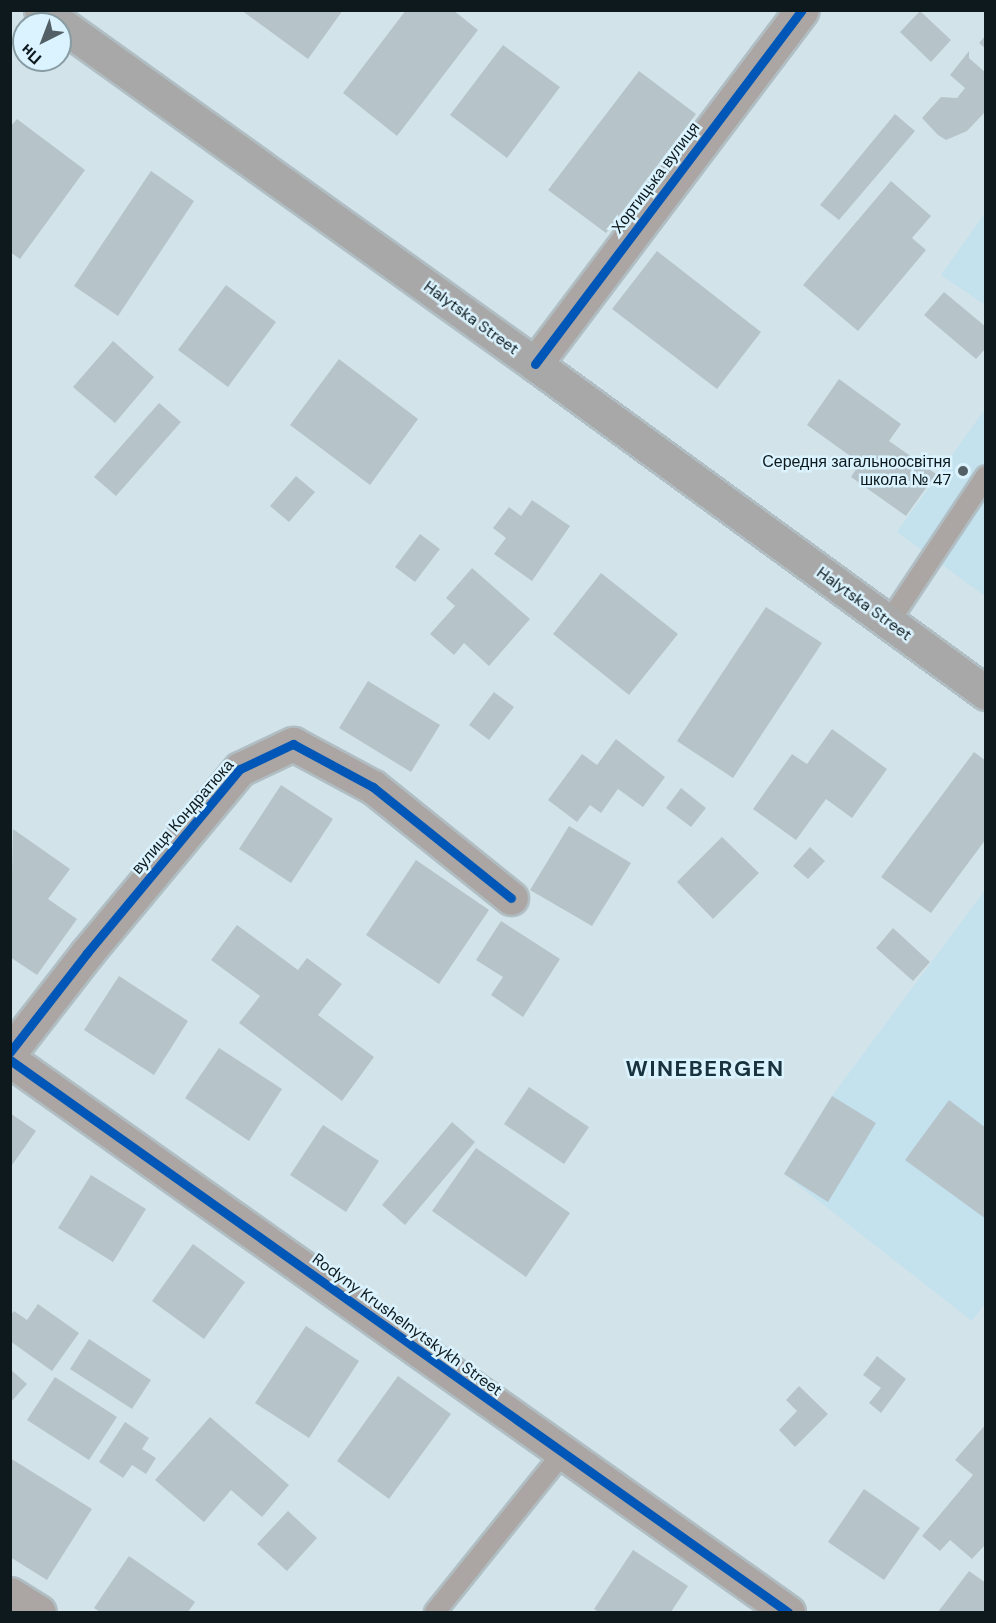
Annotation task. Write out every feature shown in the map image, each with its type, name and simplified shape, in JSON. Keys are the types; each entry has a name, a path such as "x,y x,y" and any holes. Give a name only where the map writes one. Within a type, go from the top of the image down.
{"main road":[{"name":"Halytska Street","path":"41,10 535,364 986,693"}],"street":[{"name":"Хортицька вулиця","path":"535,364 802,10"},
{"name":"вулиця Кондратюка","path":"10,1052 87,953 240,769 293,744 373,787 511,898"},
{"name":"Rodyny Krushelnytskykh Street","path":"10,1060 562,1454 788,1612"},
{"path":"10,1594 39,1612"}],"lane":[{"path":"889,622 986,476"},
{"path":"435,1612 562,1454"}],"shaded area":[{"path":"985,213 985,305 941,275"},
{"name":"Середня загальноосвітня школа № 47","path":"985,409 985,596 897,532"},
{"path":"985,890 986,1302 972,1321 784,1174 832,1096"}],"building":[{"path":"241,10 343,10 308,59"},
{"path":"406,10 453,10 478,30 397,136 343,93"},
{"path":"920,11 951,40 931,62 900,32"},
{"path":"986,35 986,49 979,43"},
{"path":"503,45 560,87 507,158 450,115"},
{"path":"969,51 969,58 986,73 986,111 967,131 946,140 922,118 941,97 957,98 965,88 950,75"},
{"path":"639,71 696,114 606,233 548,190"},
{"path":"895,114 915,131 839,220 820,205"},
{"path":"17,119 85,170 20,259 10,252 10,127"},
{"path":"151,171 194,201 118,316 74,286"},
{"path":"891,181 931,216 912,238 926,250 858,331 803,285"},
{"path":"657,251 761,332 717,389 612,309"},
{"path":"226,285 276,322 228,387 178,350"},
{"path":"944,292 986,327 986,348 976,359 924,315"},
{"path":"113,341 154,377 115,423 73,387"},
{"path":"339,359 418,419 370,485 290,425"},
{"path":"839,379 901,424 889,441 936,474 906,516 851,477 860,463 807,425"},
{"path":"159,403 181,422 116,496 94,477"},
{"path":"296,476 315,492 289,522 270,506"},
{"path":"532,500 570,526 532,581 494,554 506,538 493,528 509,507 521,516"},
{"path":"420,534 440,549 415,582 395,567"},
{"path":"472,568 530,619 489,666 464,643 454,655 430,634 455,606 446,598"},
{"path":"601,573 678,634 629,695 553,634"},
{"path":"766,607 822,643 733,778 677,741"},
{"path":"368,681 440,725 411,772 339,728"},
{"path":"494,692 514,707 489,740 469,725"},
{"path":"832,729 887,769 852,818 826,799 796,840 753,809 792,754 807,764"},
{"path":"616,739 665,777 643,807 618,789 601,813 590,805 577,822 548,800 582,754 597,765"},
{"path":"974,752 986,761 986,839 931,913 881,877"},
{"path":"281,785 333,819 291,883 239,849"},
{"path":"681,788 706,808 691,827 666,808"},
{"path":"569,826 631,863 592,926 530,890"},
{"path":"13,829 70,869 48,899 77,919 37,975 10,957"},
{"path":"722,837 759,873 713,919 677,882"},
{"path":"810,847 825,861 808,879 793,866"},
{"path":"416,860 489,910 439,984 366,935"},
{"path":"501,921 560,959 523,1017 491,995 503,977 476,960"},
{"path":"237,925 298,970 307,958 342,984 318,1015 374,1057 342,1101 239,1023 260,996 211,960"},
{"path":"893,928 930,962 913,981 876,948"},
{"path":"119,976 188,1021 154,1075 84,1030"},
{"path":"219,1048 282,1089 249,1141 185,1098"},
{"path":"529,1087 589,1127 564,1164 504,1124"},
{"path":"832,1096 876,1123 828,1202 784,1174"},
{"path":"949,1100 986,1128 986,1219 905,1160"},
{"path":"10,1113 36,1131 10,1168"},
{"path":"452,1122 475,1142 405,1225 382,1205"},
{"path":"323,1125 379,1161 346,1212 290,1175"},
{"path":"476,1148 570,1213 526,1277 432,1211"},
{"path":"91,1175 146,1209 113,1262 58,1228"},
{"path":"193,1244 245,1282 204,1339 152,1301"},
{"path":"38,1304 79,1333 52,1371 10,1341 10,1316 14,1311 27,1320"},
{"path":"306,1326 359,1361 309,1438 255,1403"},
{"path":"89,1339 151,1380 132,1409 70,1369"},
{"path":"877,1356 906,1379 881,1413 869,1403 881,1388 863,1375"},
{"path":"10,1369 27,1384 10,1403"},
{"path":"398,1376 451,1414 389,1499 337,1461"},
{"path":"55,1377 117,1417 89,1460 27,1420"},
{"path":"799,1386 828,1414 795,1447 779,1430 797,1411 786,1400"},
{"path":"210,1417 289,1485 262,1517 231,1490 204,1522 155,1480"},
{"path":"125,1422 149,1438 142,1449 156,1458 146,1474 132,1465 123,1478 99,1462"},
{"path":"986,1424 986,1544 972,1559 950,1540 940,1551 922,1536 973,1475 955,1460"},
{"path":"10,1458 92,1509 47,1580 10,1557"},
{"path":"864,1489 920,1528 884,1580 828,1542"},
{"path":"288,1511 317,1538 287,1571 257,1544"},
{"path":"633,1550 688,1586 671,1612 599,1612 594,1609"},
{"path":"129,1556 195,1602 188,1612 100,1612 94,1608"},
{"path":"969,1571 986,1583 986,1612 938,1612"}],"cycle path":[{"path":"535,364 802,10"},
{"path":"10,1052 87,953 240,769 293,744 373,787 511,898"},
{"path":"10,1060 788,1612"}],"place":[{"name":"Середня загальноосвітня школа № 47","path":"963,471"}],"district":[{"name":"WINEBERGEN","path":"705,1069"}]}
